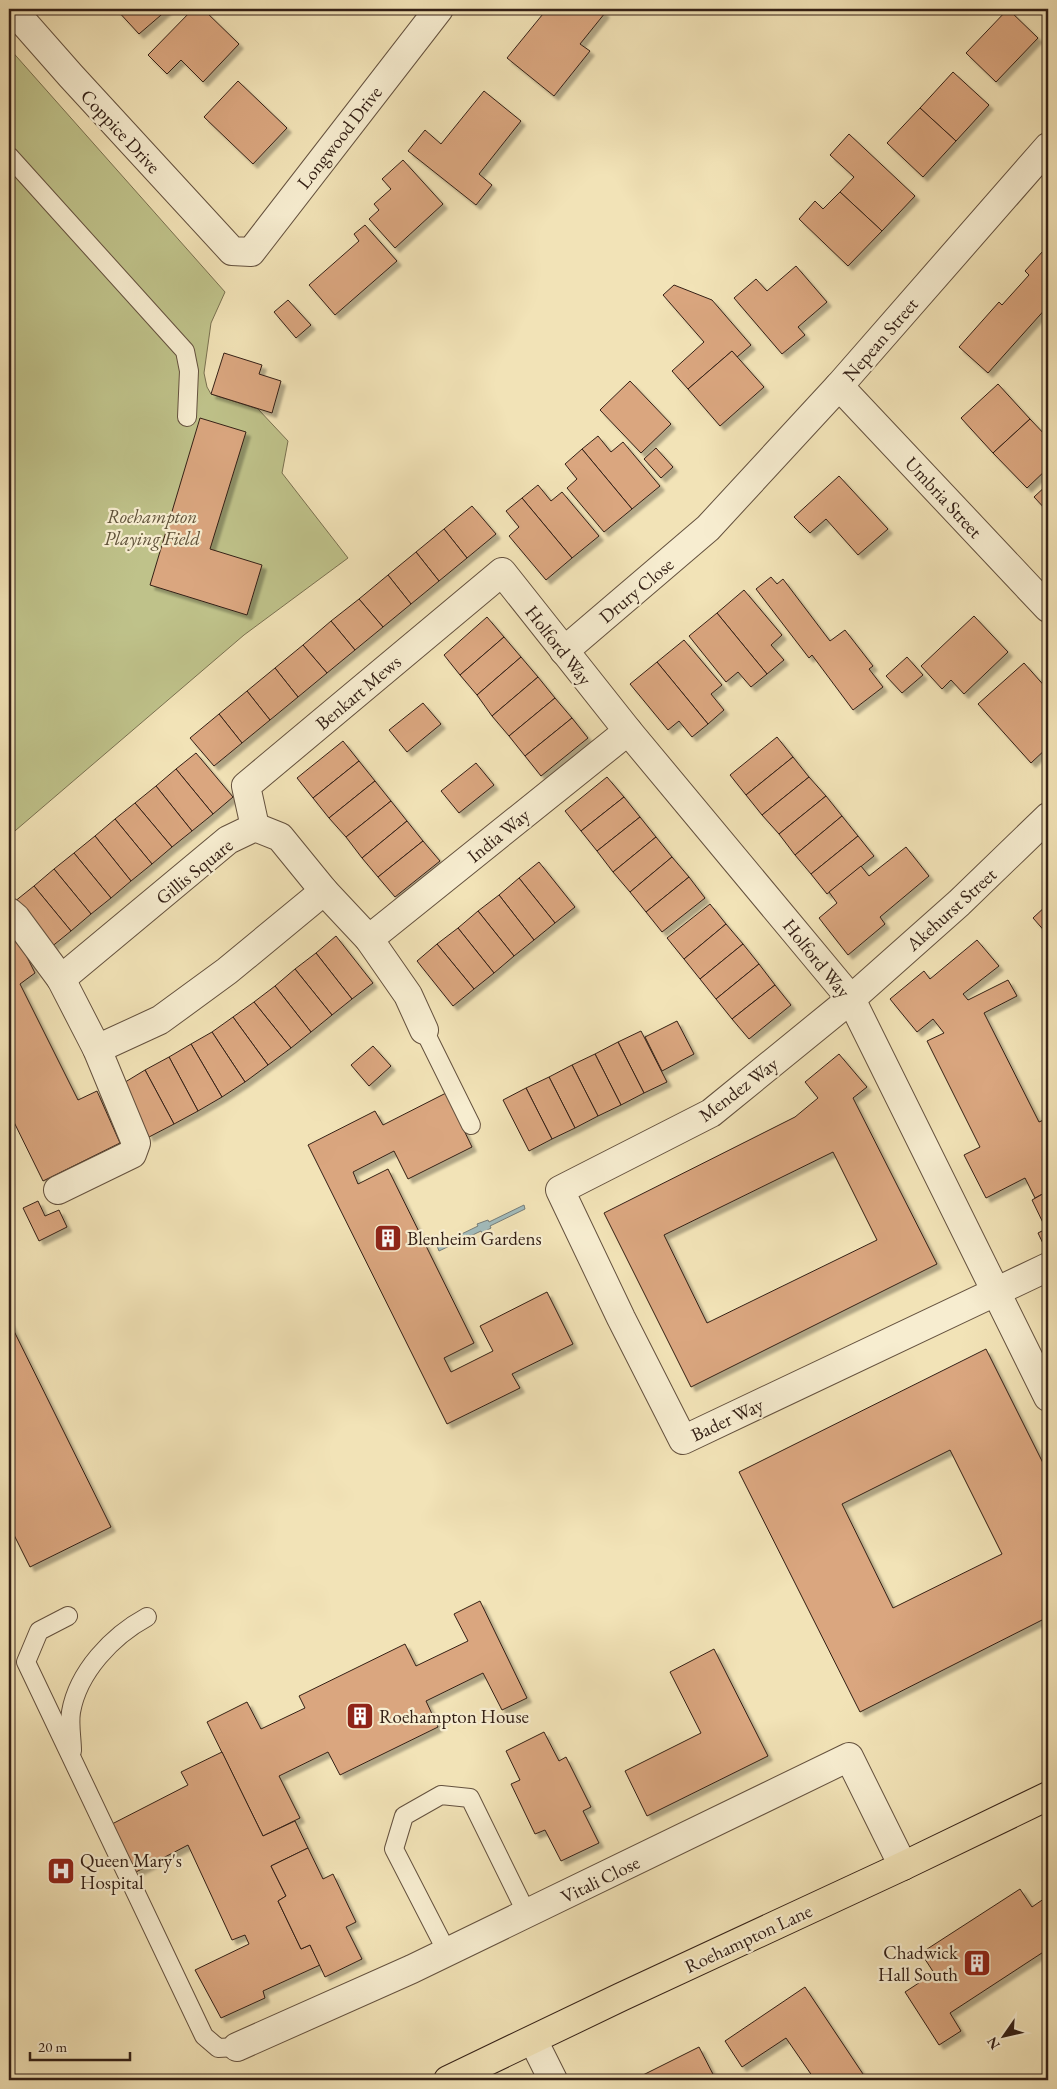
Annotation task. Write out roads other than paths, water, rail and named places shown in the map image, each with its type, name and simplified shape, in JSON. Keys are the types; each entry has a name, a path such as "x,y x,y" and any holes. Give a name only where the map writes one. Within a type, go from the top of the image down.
{"highway":[{"name":"Roehampton Lane","path":"448,2080 1048,1796"}],"street":[{"name":"Coppice Drive","path":"12,9 77,83 232,251"},
{"name":"Longwood Drive","path":"232,251 251,252 439,9"},
{"name":"Nepean Street","path":"708,528 839,386 1048,147"},
{"name":"Umbria Street","path":"839,386 1048,608"},
{"name":"Drury Close","path":"564,651 708,528"},
{"name":"Holford Way","path":"502,572 628,730 851,999 1048,1397"},
{"name":"Benkart Mews","path":"255,827 246,786 502,572"},
{"name":"India Way","path":"369,939 628,730"},
{"name":"Akehurst Street","path":"851,999 966,896 1048,817"},
{"path":"255,827 280,837 324,890 369,939 408,995 424,1030"},
{"name":"Gillis Square","path":"61,979 228,840 255,827"},
{"path":"97,1049 160,1020 227,971 324,890"},
{"path":"9,912 16,918 61,979 97,1049 136,1143 132,1154 58,1190"},
{"name":"Mendez Way","path":"560,1190 712,1113 851,999"},
{"name":"Bader Way","path":"560,1190 683,1440 996,1292"},
{"path":"996,1292 1048,1267"},
{"name":"Vitali Close","path":"238,2046 447,1952 849,1757 903,1866"},
{"path":"533,2040 553,2080"}],"lane":[{"path":"9,156 185,351 189,371 187,417"},
{"path":"424,1030 471,1125"},
{"path":"68,1616 39,1631 26,1662 204,2036 218,2048 238,2046"},
{"path":"72,1759 71,1713 81,1682 100,1654 130,1626 146,1617"},
{"path":"447,1952 394,1849 404,1816 441,1795 470,1798 527,1914"}],"water":[{"path":"524,1205 525,1209 490,1226 491,1228 482,1233 481,1231 439,1251 437,1246 478,1226 477,1224 488,1220 489,1222"}],"place":[{"name":"Blenheim Gardens","path":"388,1238"},
{"name":"Roehampton House","path":"360,1716"},
{"name":"Queen Mary's Hospital","path":"61,1871"},
{"name":"Chadwick Hall South","path":"977,1963"}],"park label":[{"name":"Roehampton Playing Field","path":"152,527"}]}
